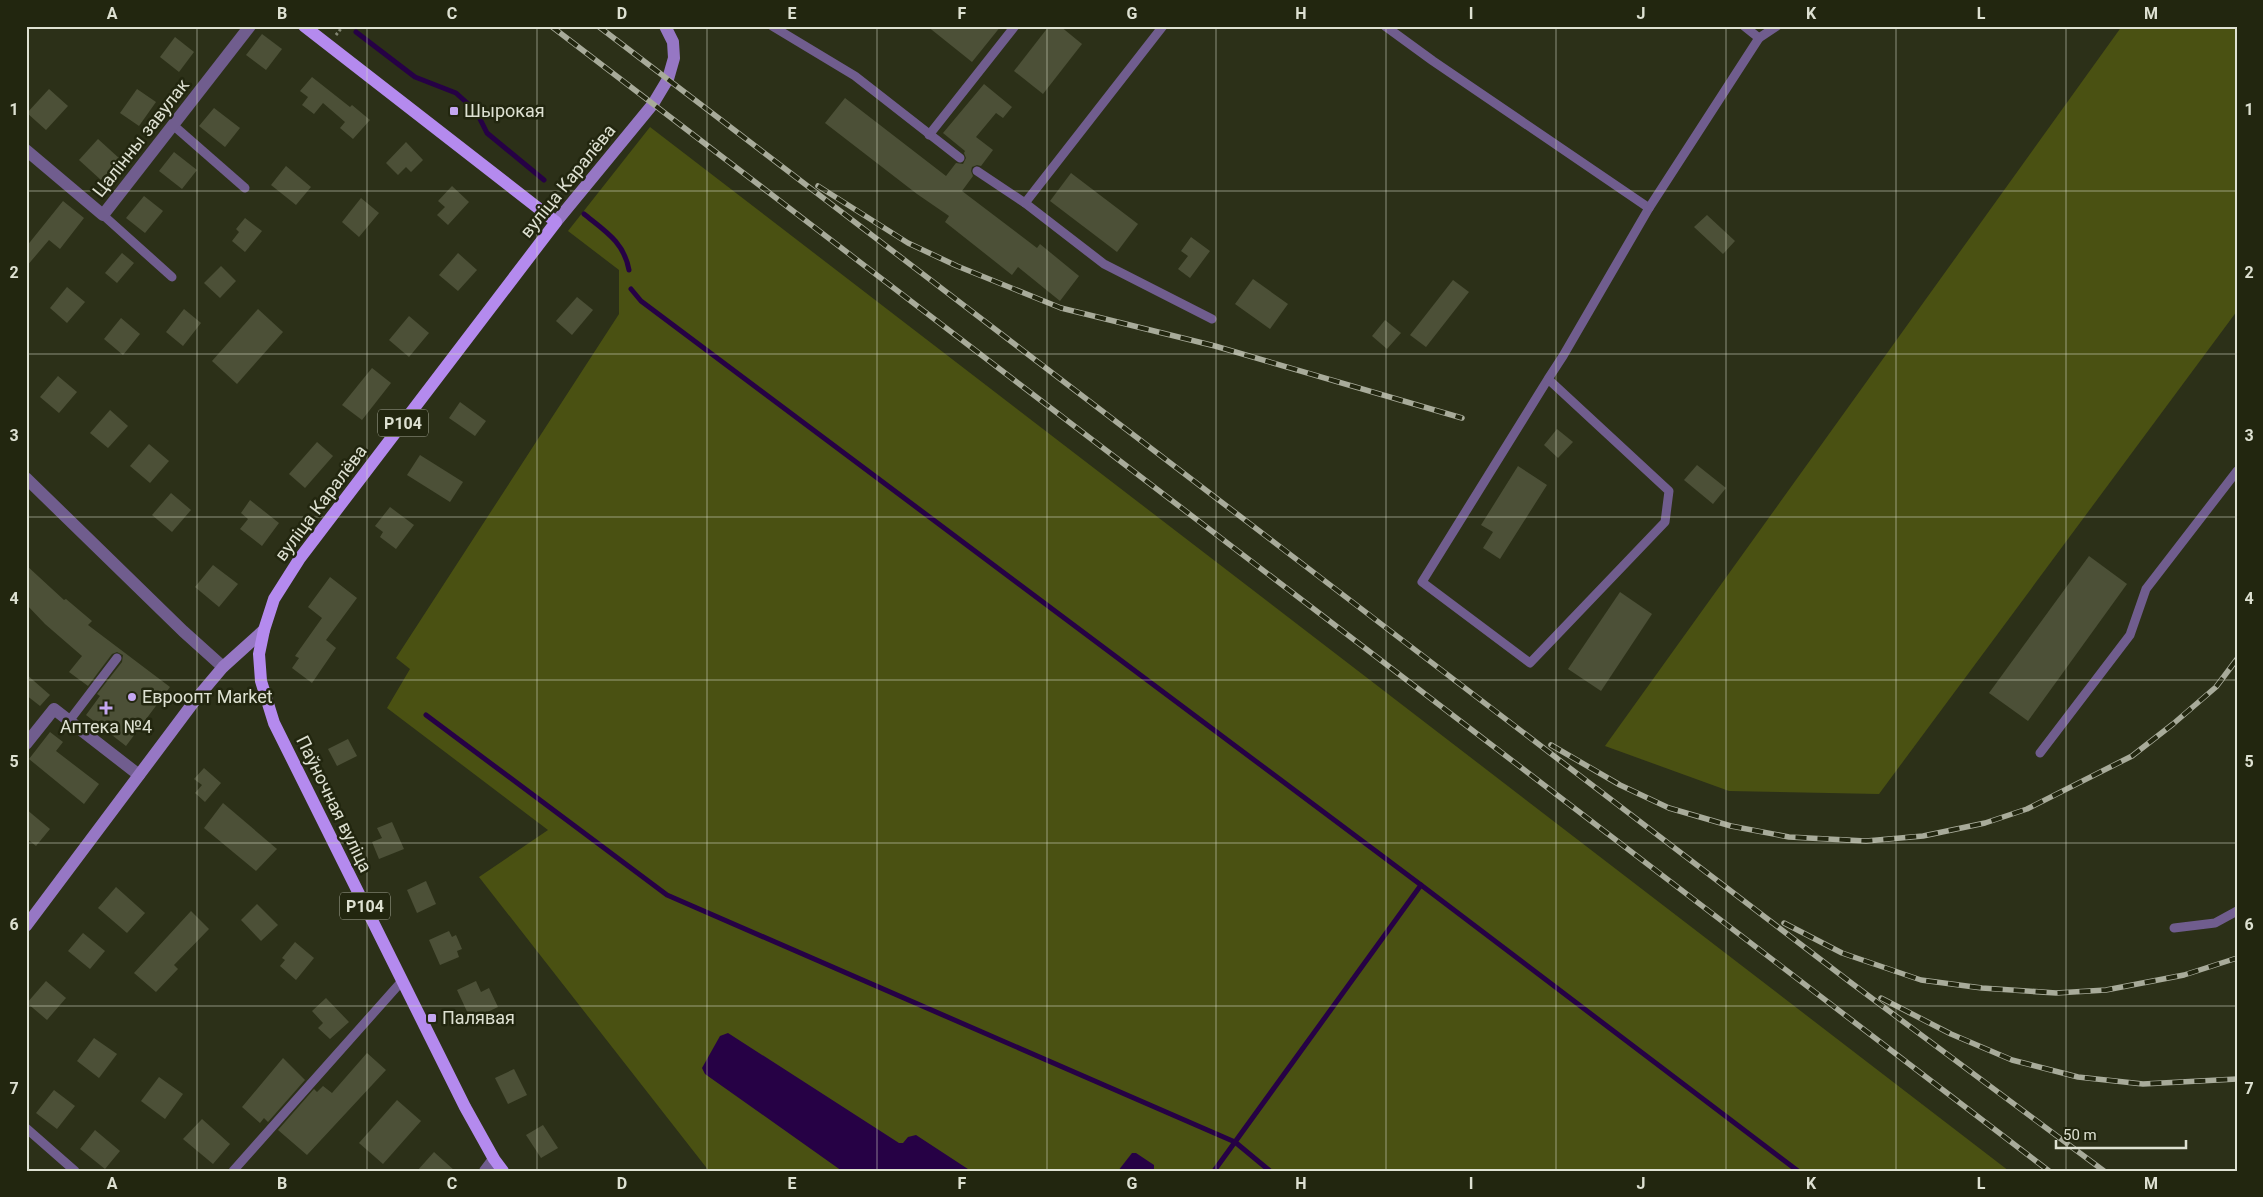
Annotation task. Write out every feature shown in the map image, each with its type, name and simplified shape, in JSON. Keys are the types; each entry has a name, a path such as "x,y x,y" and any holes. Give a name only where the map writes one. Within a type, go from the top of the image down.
{"main road":[{"path":"304,26 556,222"},
{"name":"вуліца Каралёва","path":"264,630 274,599 300,558 556,222 653,104 668,79 674,58 673,42 665,26"},
{"path":"26,926 196,699 223,666 264,630"},
{"name":"Паўночная вуліца","path":"264,630 260,654 261,681 274,723 465,1106 494,1159 503,1171"}],"street":[{"name":"Цалінны завулак","path":"26,150 103,215 250,26"},
{"path":"26,478 183,631 223,666"},
{"path":"26,744 54,709 139,775"},
{"path":"484,1171 494,1159"}],"lane":[{"path":"772,26 854,76 960,158"},
{"path":"929,135 1015,26"},
{"path":"1025,203 1163,26"},
{"path":"1385,26 1433,61 1649,208"},
{"path":"1744,26 1759,38"},
{"path":"1548,379 1669,491 1665,522 1530,663 1422,582 1548,379 1649,208 1759,38 1777,26"},
{"path":"173,125 245,188"},
{"path":"977,171 1025,203 1104,264 1212,319"},
{"path":"103,215 172,277"},
{"path":"2040,753 2130,635 2146,589 2237,471"},
{"path":"69,721 118,658"},
{"path":"2174,928 2215,923 2237,911"},
{"path":"233,1171 402,981"},
{"path":"26,1128 75,1171"}],"green space":[{"path":"2122,26 2237,26 2237,311 1879,794 1729,791 1605,746"},
{"path":"650,127 2009,1171 709,1171 479,877 548,830 387,708 410,669 396,658 619,314 619,270 568,231"}],"shaded area":[{"path":"728,1033 899,1143 903,1143 908,1137 916,1135 971,1171 842,1171 705,1074 702,1068 720,1036"},
{"path":"1132,1153 1136,1153 1154,1165 1154,1171 1118,1171"}],"building":[{"path":"927,26 1001,26 972,62"},
{"path":"1049,26 1060,26 1082,44 1043,94 1014,71"},
{"path":"262,34 282,49 266,70 246,55"},
{"path":"175,37 194,52 179,72 160,57"},
{"path":"312,77 370,120 353,139 340,128 345,122 323,103 314,114 302,105 308,97 300,91"},
{"path":"984,84 1012,107 1003,118 996,113 976,137 993,150 981,166 972,167 973,176 962,191 1037,248 1040,244 1079,276 1060,301 1018,267 1012,275 945,222 949,216 917,194 825,123 845,98 946,176 956,163 963,164 966,158 965,151 943,133"},
{"path":"49,89 68,106 46,130 27,113"},
{"path":"137,89 156,102 139,126 120,113"},
{"path":"214,108 240,128 225,147 199,126"},
{"path":"98,139 120,159 101,180 79,160"},
{"path":"406,142 423,160 411,172 406,167 398,175 386,163"},
{"path":"174,152 197,170 182,189 159,171"},
{"path":"286,166 311,187 296,205 271,185"},
{"path":"1071,173 1138,224 1117,252 1050,201"},
{"path":"452,186 469,202 448,225 437,215 445,207 438,201"},
{"path":"144,196 163,211 145,233 126,218"},
{"path":"361,198 379,213 359,237 342,222"},
{"path":"63,201 84,218 60,249 49,240 26,267 26,247"},
{"path":"1707,215 1735,241 1723,254 1694,227"},
{"path":"245,218 262,231 245,252 232,241 239,232 236,229"},
{"path":"1191,237 1210,251 1190,278 1178,269 1188,256 1181,251"},
{"path":"122,253 134,263 117,283 105,273"},
{"path":"458,253 477,270 458,291 439,275"},
{"path":"221,266 236,281 220,298 204,283"},
{"path":"1253,279 1288,304 1270,329 1235,304"},
{"path":"1453,280 1469,292 1426,347 1410,335"},
{"path":"67,287 85,302 67,323 50,308"},
{"path":"577,297 593,310 572,335 556,321"},
{"path":"184,309 201,323 183,346 166,332"},
{"path":"258,309 283,332 237,384 212,361"},
{"path":"409,316 429,333 409,357 389,340"},
{"path":"121,318 140,334 123,355 104,339"},
{"path":"1385,320 1401,333 1387,349 1372,336"},
{"path":"372,368 391,383 362,420 342,405"},
{"path":"58,376 77,392 59,413 40,397"},
{"path":"460,402 486,421 475,436 449,418"},
{"path":"110,410 128,426 108,448 90,433"},
{"path":"1557,429 1573,442 1558,458 1544,445"},
{"path":"317,442 333,456 305,488 289,474"},
{"path":"149,444 169,461 150,483 130,466"},
{"path":"420,455 463,482 450,502 407,475"},
{"path":"1697,465 1726,488 1713,504 1684,480"},
{"path":"1518,466 1547,485 1500,559 1483,548 1493,532 1481,525"},
{"path":"171,493 191,510 172,532 152,515"},
{"path":"250,500 279,523 262,546 240,529 248,519 241,513"},
{"path":"390,507 414,525 396,549 380,537 383,532 375,526"},
{"path":"2089,556 2127,584 2028,721 1989,693"},
{"path":"26,565 64,600 66,599 92,621 88,625 170,687 126,746 86,715 100,696 97,694 122,662 123,655 117,652 112,654 88,686 69,672 82,656 45,624 26,604"},
{"path":"213,565 238,584 219,607 195,587"},
{"path":"330,577 357,598 326,640 336,648 312,683 292,668 299,658 295,656 322,618 308,607"},
{"path":"1620,592 1652,614 1601,691 1568,669"},
{"path":"26,674 50,695 40,706 26,695"},
{"path":"50,732 63,742 56,751 99,784 84,804 29,759"},
{"path":"348,739 357,756 337,766 328,749"},
{"path":"204,768 221,783 205,802 195,793 202,785 194,779"},
{"path":"223,803 277,849 256,871 204,828"},
{"path":"26,809 50,829 36,846 26,838"},
{"path":"392,822 404,849 379,859 372,842 382,838 377,828"},
{"path":"426,881 436,904 417,913 407,890"},
{"path":"116,887 145,913 127,933 98,908"},
{"path":"257,904 278,925 261,941 241,920"},
{"path":"191,911 209,929 174,965 178,969 156,992 134,973"},
{"path":"449,931 452,937 456,935 462,949 457,951 459,957 440,965 429,940"},
{"path":"83,933 105,951 90,969 68,951"},
{"path":"295,942 314,958 296,980 280,966 285,960 282,958"},
{"path":"46,981 66,998 47,1020 27,1003"},
{"path":"476,981 481,992 489,988 498,1007 471,1020 457,990"},
{"path":"326,998 349,1022 330,1039 318,1028 323,1023 312,1011"},
{"path":"94,1038 117,1054 99,1078 77,1061"},
{"path":"367,1053 386,1070 307,1155 278,1130 314,1089 317,1092 323,1086 332,1093"},
{"path":"283,1058 305,1080 268,1122 264,1118 260,1123 242,1107"},
{"path":"514,1069 527,1095 508,1104 495,1078"},
{"path":"159,1077 183,1094 165,1119 141,1101"},
{"path":"54,1090 75,1106 57,1129 36,1113"},
{"path":"397,1100 421,1121 383,1164 359,1143"},
{"path":"202,1119 230,1144 213,1164 183,1139"},
{"path":"543,1125 558,1148 541,1158 526,1135"},
{"path":"95,1130 120,1151 105,1169 80,1149"},
{"path":"434,1152 455,1171 417,1171"}],"waterway":[{"path":"356,32 415,77 456,93 476,111 487,133 544,180"},
{"path":"584,214 618,244 629,270"},
{"path":"631,289 641,301 1421,885 1798,1171"},
{"path":"426,715 667,895 1235,1142 1270,1171"},
{"path":"1214,1171 1421,885"}],"railway":[{"path":"551,26 2049,1171"},
{"path":"598,26 1850,982 2104,1171"},
{"path":"818,186 908,243 957,266 1061,308 1215,346 1462,418"},
{"path":"1551,745 1620,785 1669,808 1731,826 1789,837 1866,841 1923,836 1985,823 2027,809 2132,756 2216,687 2237,659"},
{"path":"1784,923 1842,953 1921,980 1982,988 2056,993 2106,990 2184,975 2237,958"},
{"path":"1881,998 1951,1034 2012,1060 2078,1077 2143,1084 2237,1079"}],"place":[{"name":"Шырокая","path":"454,111"},
{"name":"Евроопт Market","path":"132,697"},
{"name":"Аптека №4","path":"106,708"},
{"name":"Палявая","path":"432,1018"}]}
